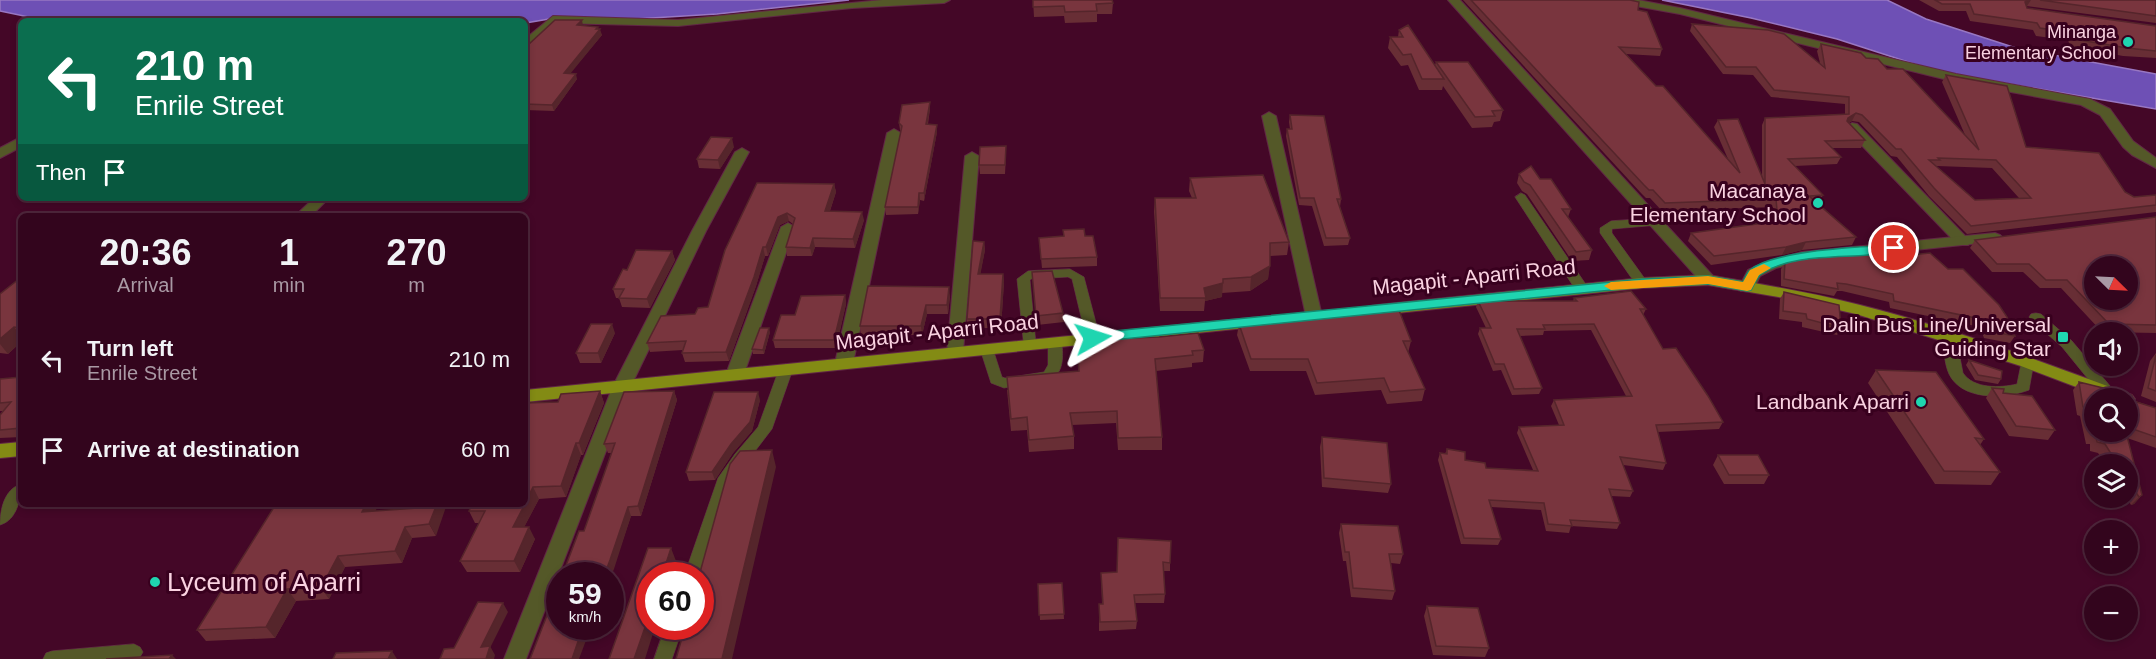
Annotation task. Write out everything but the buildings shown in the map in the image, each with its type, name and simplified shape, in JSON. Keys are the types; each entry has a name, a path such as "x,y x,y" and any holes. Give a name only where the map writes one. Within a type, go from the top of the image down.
{"main road":[{"name":"Magapit - Aparri Road","path":"1361,311 1642,283 1708,280 1859,310 2027,362 2098,388"},
{"name":"Magapit - Aparri Road","path":"528,396 1308,317"},
{"name":"Magapit - Aparri Road","path":"2138,404 2146,407"},
{"path":"0,451 18,449"}],"street":[{"path":"528,42 553,19 678,22 852,5 944,0"},
{"path":"1454,0 1708,280"},
{"path":"1619,0 1680,11 1956,78 2085,102 2106,112 2128,144 2137,153 2156,164"},
{"path":"1269,116 1308,317"},
{"path":"1852,127 1963,242"},
{"path":"844,363 894,133"},
{"path":"0,154 18,143"},
{"path":"515,659 622,386 699,231 742,152"},
{"path":"955,352 972,156"},
{"path":"305,213 319,201"},
{"path":"735,374 788,227"},
{"path":"1747,287 1754,273 1771,265 1802,257 2008,237"}],"lane":[{"path":"1521,196 1582,289"},
{"path":"1642,283 1606,233 1606,228 1611,225 1655,222"},
{"path":"1029,345 1023,279 1028,275 1070,273 1078,277 1093,338"},
{"path":"2036,317 2067,344 2104,388"},
{"path":"1949,337 1956,374 1960,380 1989,391 2015,392 2024,387 2027,362"},
{"path":"987,349 996,380 1004,383 1048,376 1053,373 1055,342"},
{"path":"697,562 726,478 765,429 786,369"},
{"path":"0,519 18,494"},
{"path":"663,659 670,640"},
{"path":"52,659 134,652"}],"shaded area":[{"path":"0,0 849,0 717,14 635,19 555,18 528,22 528,18 34,18 0,11"},
{"path":"1662,0 1887,0 1926,19 2016,48 2156,74 2156,109 1939,72 1837,39"}],"slow traffic":[{"path":"1611,286 1708,280 1747,287 1754,273 1764,268"}],"place":[{"name":"Minanga Elementary School","path":"2128,42"},
{"name":"Macanaya Elementary School","path":"1818,203"},
{"name":"Dalin Bus Line/Universal Guiding Star","path":"2063,337"},
{"name":"Landbank Aparri","path":"1921,402"},
{"name":"Lyceum of Aparri","path":"155,582"}],"route":[{"path":"1093,338 1642,283 1708,280 1747,287 1754,273 1771,265 1802,257 1894,248"}]}
